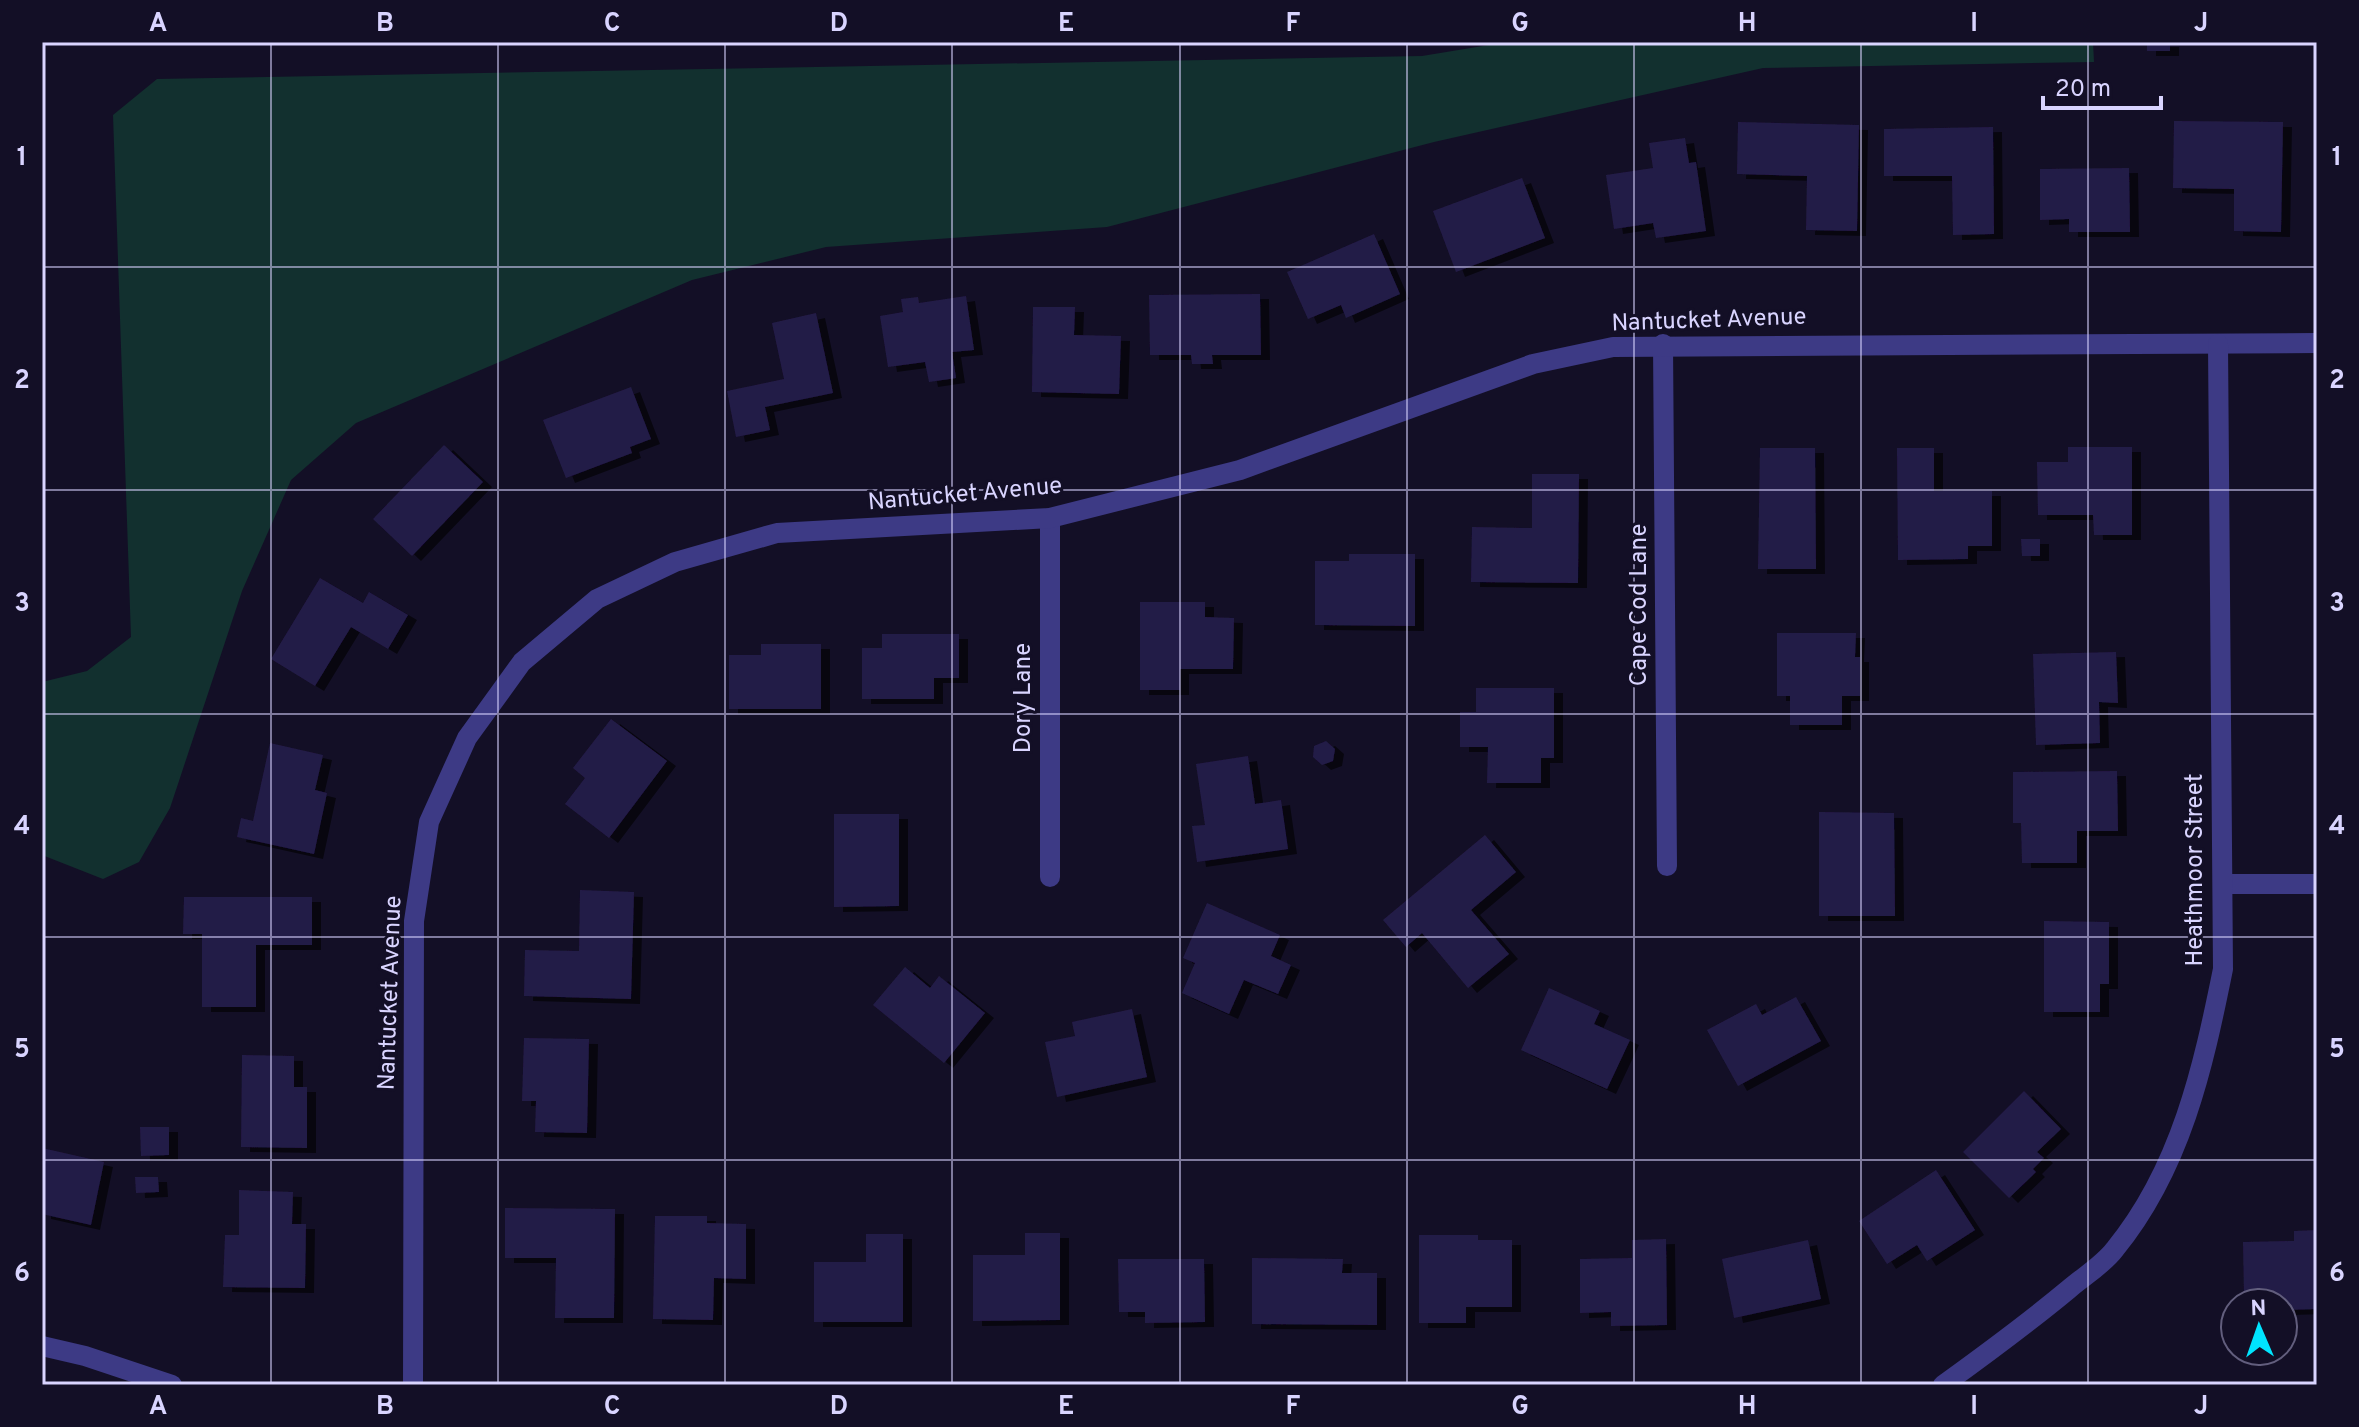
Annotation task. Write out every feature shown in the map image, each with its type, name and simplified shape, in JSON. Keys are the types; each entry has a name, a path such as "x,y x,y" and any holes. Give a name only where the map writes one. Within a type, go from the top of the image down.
{"street":[{"name":"Nantucket Avenue","path":"413,1385 414,921 429,822 467,738 522,662 597,599 675,562 777,533 1050,518 1240,470 1533,364 1613,347 1663,344 2317,343"},
{"name":"Cape Cod Lane","path":"1663,344 1667,866"},
{"name":"Heathmoor Street","path":"1943,1385 2017,1331 2113,1252 2145,1207 2189,1115 2203,1067 2223,969 2218,344"},
{"name":"Dory Lane","path":"1050,518 1050,877"},
{"path":"2224,884 2317,884"},
{"path":"42,1346 85,1356 172,1385"}],"green space":[{"path":"1507,42 2093,42 2094,62 1763,68 1434,142 1107,227 826,247 692,280 356,423 291,480 242,591 170,808 139,862 103,879 42,855 42,682 87,671 131,637 113,115 157,79 1422,56"}],"building":[{"path":"2147,42 2170,42 2170,51 2147,51"},
{"path":"2174,121 2283,122 2281,232 2234,231 2234,189 2173,188"},
{"path":"1738,122 1859,125 1857,231 1806,230 1807,176 1737,174"},
{"path":"1993,127 1994,234 1953,235 1952,176 1884,176 1884,129"},
{"path":"1685,138 1689,163 1696,162 1706,231 1656,238 1653,223 1614,229 1606,175 1653,168 1649,143"},
{"path":"2129,168 2130,232 2069,232 2069,219 2040,220 2040,169"},
{"path":"1522,178 1545,238 1456,272 1433,211"},
{"path":"1374,234 1400,294 1346,318 1341,305 1308,319 1287,272"},
{"path":"1260,294 1261,355 1212,355 1213,364 1192,364 1191,355 1150,355 1149,295"},
{"path":"966,296 974,350 952,352 956,378 929,382 925,362 888,367 880,316 903,312 901,299 918,297 919,303"},
{"path":"1033,307 1075,307 1074,335 1121,336 1119,394 1032,392"},
{"path":"816,313 833,393 765,407 770,430 736,437 727,391 784,379 772,323"},
{"path":"631,387 651,439 630,447 632,453 566,478 543,420"},
{"path":"444,445 483,482 412,556 373,519"},
{"path":"2068,447 2132,447 2132,535 2094,535 2093,515 2038,515 2037,462 2068,462"},
{"path":"1760,448 1815,448 1816,569 1758,569"},
{"path":"1897,448 1934,448 1934,491 1992,491 1992,546 1968,546 1968,559 1898,560"},
{"path":"1532,474 1579,474 1578,583 1471,582 1472,527 1532,528"},
{"path":"2021,539 2040,539 2040,556 2022,556"},
{"path":"1349,554 1415,554 1415,626 1315,625 1315,561 1349,561"},
{"path":"320,578 363,603 369,592 408,615 388,649 351,627 315,686 271,659"},
{"path":"1140,602 1205,602 1205,617 1234,618 1233,669 1180,669 1180,690 1140,690"},
{"path":"1777,633 1856,633 1855,657 1860,657 1860,696 1842,696 1842,725 1790,725 1790,696 1777,696"},
{"path":"882,634 959,634 959,678 934,678 934,699 862,699 862,648 882,648"},
{"path":"761,644 821,644 821,709 729,709 729,655 761,655"},
{"path":"2116,652 2118,703 2099,702 2100,743 2036,745 2033,654"},
{"path":"1476,688 1554,688 1554,758 1541,758 1541,783 1487,783 1488,747 1460,747 1460,712 1476,712"},
{"path":"611,719 667,761 609,838 565,804 585,778 573,768"},
{"path":"1326,741 1335,749 1333,761 1322,765 1313,757 1314,746"},
{"path":"270,743 323,755 315,790 327,793 314,854 237,837 241,818 253,821"},
{"path":"1248,756 1255,804 1281,800 1288,849 1197,862 1192,826 1205,825 1196,764"},
{"path":"2117,771 2118,831 2077,831 2077,863 2022,863 2021,823 2013,823 2013,772"},
{"path":"1819,812 1894,813 1895,916 1819,916"},
{"path":"834,814 899,814 899,906 834,907"},
{"path":"1485,835 1516,872 1471,910 1509,954 1468,988 1422,933 1406,947 1383,920"},
{"path":"580,890 634,892 631,999 524,996 525,950 579,951"},
{"path":"184,897 312,897 312,945 256,945 256,1007 202,1007 202,934 183,934"},
{"path":"1207,903 1280,935 1271,956 1291,965 1278,994 1244,980 1229,1014 1182,993 1195,963 1183,958"},
{"path":"2044,921 2109,922 2109,984 2100,984 2100,1012 2044,1012"},
{"path":"905,967 930,988 939,976 985,1013 944,1063 873,1005"},
{"path":"1549,988 1600,1011 1594,1024 1630,1040 1607,1089 1521,1050"},
{"path":"1796,997 1821,1041 1738,1086 1707,1030 1756,1004 1762,1015"},
{"path":"1132,1009 1147,1077 1057,1097 1045,1042 1075,1036 1072,1022"},
{"path":"524,1038 589,1039 587,1133 535,1132 536,1101 522,1101"},
{"path":"242,1055 294,1056 294,1087 307,1087 307,1148 241,1147"},
{"path":"2024,1091 2061,1129 2037,1152 2044,1158 2033,1169 2036,1172 2009,1198 1963,1152"},
{"path":"140,1127 169,1127 169,1155 141,1156"},
{"path":"42,1148 104,1162 91,1225 42,1214"},
{"path":"1936,1170 1975,1230 1927,1261 1917,1245 1887,1264 1859,1221"},
{"path":"135,1177 158,1177 159,1192 136,1193"},
{"path":"239,1190 293,1192 292,1224 306,1224 305,1288 223,1287 225,1235 239,1235"},
{"path":"505,1208 615,1209 614,1318 555,1318 556,1258 505,1258"},
{"path":"655,1216 707,1216 707,1223 746,1224 746,1279 714,1278 713,1320 653,1319"},
{"path":"2317,1230 2317,1309 2299,1310 2299,1287 2244,1287 2243,1242 2294,1241 2294,1231"},
{"path":"1025,1233 1060,1233 1060,1320 973,1321 973,1255 1025,1255"},
{"path":"866,1234 903,1234 903,1322 814,1322 814,1262 866,1262"},
{"path":"1419,1235 1478,1235 1478,1240 1512,1240 1512,1307 1466,1307 1466,1323 1419,1323"},
{"path":"1666,1239 1667,1325 1611,1326 1611,1312 1580,1313 1580,1259 1632,1258 1632,1240"},
{"path":"1808,1240 1821,1299 1734,1318 1722,1259"},
{"path":"1252,1258 1343,1259 1342,1273 1377,1273 1377,1325 1252,1324"},
{"path":"1118,1259 1204,1259 1205,1322 1145,1323 1145,1312 1119,1312"}]}
